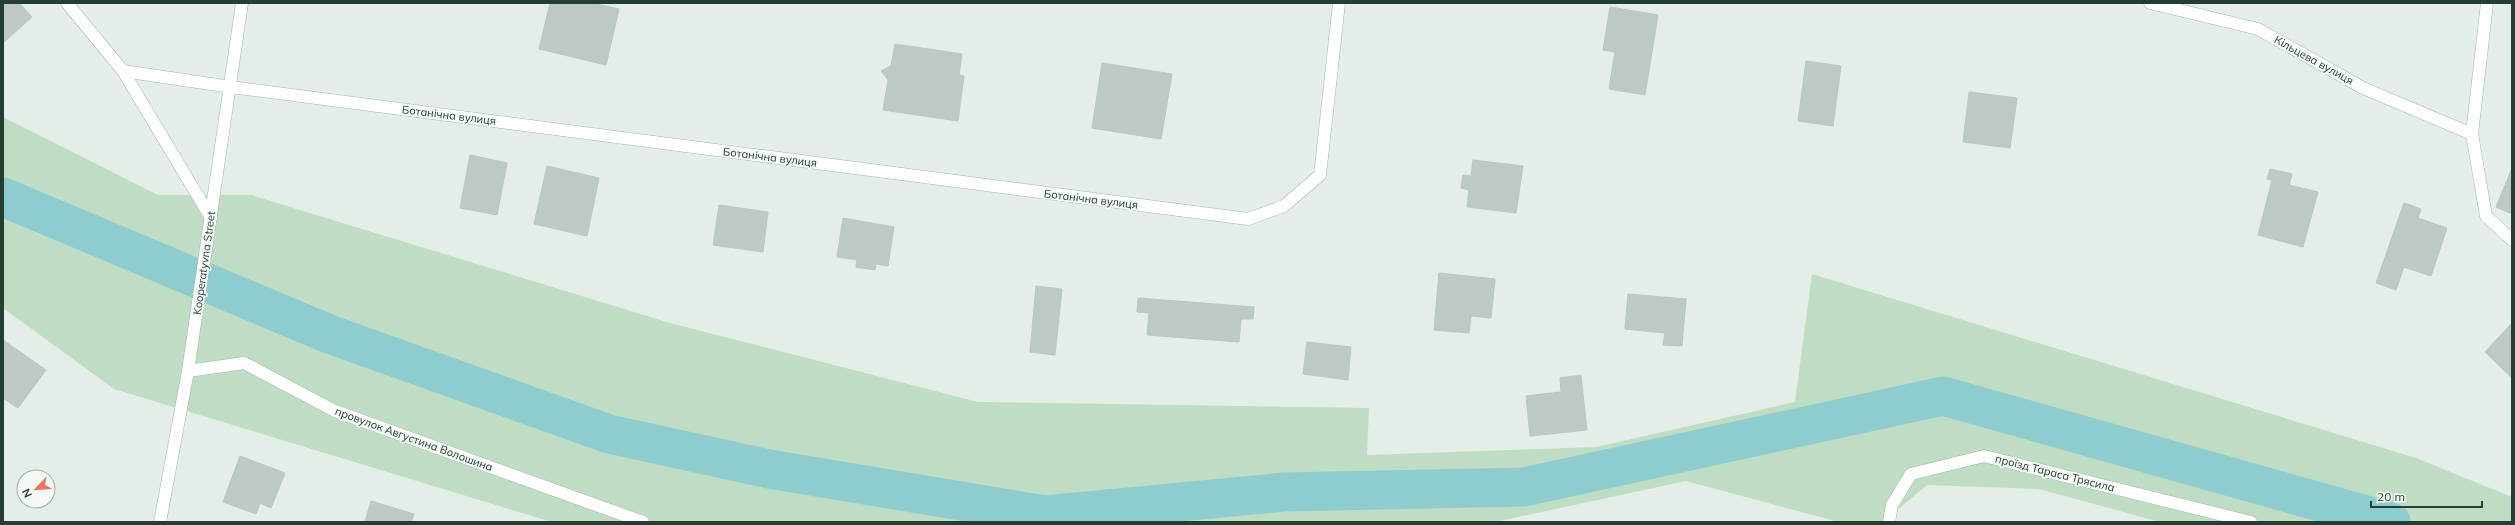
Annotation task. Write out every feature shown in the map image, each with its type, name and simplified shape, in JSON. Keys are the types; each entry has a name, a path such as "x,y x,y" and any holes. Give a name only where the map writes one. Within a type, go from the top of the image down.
{"street":[{"path":"67,3 123,70 211,218"},
{"name":"Kooperatyvna Street","path":"160,522 188,371 231,87 242,3"},
{"name":"Ботанічна вулиця","path":"123,70 231,87 1248,219 1284,206 1320,175 1339,3"},
{"name":"Кільцева вулиця","path":"2150,3 2258,29 2363,88 2472,134"},
{"path":"2487,3 2472,134 2486,216 2512,240"},
{"name":"провулок Августина Волошина","path":"188,371 244,363 335,411 643,522"},
{"name":"проїзд Тараса Трясила","path":"1889,522 1892,505 1911,474 1984,456 2252,522"}],"green space":[{"path":"3,117 158,195 251,195 670,323 978,402 1369,408 1367,455 1596,447 1795,402 1812,274 2416,458 2512,497 2512,522 2160,522 2039,489 1927,485 1883,522 1839,522 1686,481 1495,522 552,522 114,389 3,308"}],"building":[{"path":"3,3 19,3 32,17 3,43"},
{"path":"550,3 592,3 619,9 606,65 539,49"},
{"path":"1610,7 1658,15 1645,95 1609,89 1615,52 1603,50"},
{"path":"895,44 962,54 959,75 964,76 958,121 883,110 888,80 881,71 891,66"},
{"path":"1806,61 1841,66 1833,126 1798,121"},
{"path":"1102,63 1172,74 1161,139 1092,128"},
{"path":"1969,92 2017,98 2010,148 1963,142"},
{"path":"470,155 507,163 497,215 460,208"},
{"path":"1473,160 1523,166 1516,213 1467,207 1469,190 1461,188 1463,175 1471,176"},
{"path":"547,166 599,178 587,236 534,224"},
{"path":"2512,168 2512,214 2496,207"},
{"path":"2270,169 2292,174 2289,185 2318,192 2303,247 2258,235 2272,180 2267,179"},
{"path":"2404,203 2421,209 2418,218 2447,228 2431,276 2404,267 2396,290 2376,283"},
{"path":"719,205 768,212 763,252 713,245"},
{"path":"843,218 894,227 888,266 876,264 875,270 856,267 857,260 837,257"},
{"path":"1439,273 1495,279 1491,318 1471,316 1469,333 1434,330"},
{"path":"1036,286 1062,289 1055,355 1030,352"},
{"path":"1628,294 1686,299 1682,346 1663,345 1665,333 1625,329"},
{"path":"1138,298 1254,307 1253,319 1241,319 1239,342 1147,335 1149,313 1137,312"},
{"path":"2512,323 2512,378 2485,352"},
{"path":"3,340 46,370 18,408 3,398"},
{"path":"1307,342 1351,347 1348,380 1303,374"},
{"path":"1581,375 1587,430 1530,436 1526,396 1561,392 1560,378"},
{"path":"240,456 285,473 271,508 260,503 256,514 223,502"},
{"path":"371,501 414,514 411,522 365,522"}],"waterway":[{"path":"3,197 329,334 609,434 769,469 1045,515 1285,492 1524,487 1943,396 2391,522"}]}
